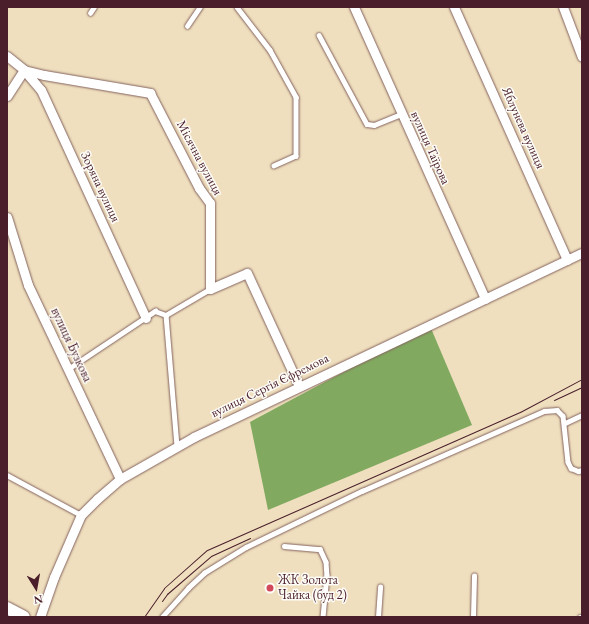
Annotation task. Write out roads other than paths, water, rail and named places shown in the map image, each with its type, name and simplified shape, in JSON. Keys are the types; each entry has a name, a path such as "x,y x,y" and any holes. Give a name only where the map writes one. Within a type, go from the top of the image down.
{"street":[{"name":"вулиця Таїрова","path":"354,7 485,299"},
{"name":"Яблунева вулиця","path":"454,7 567,260"},
{"path":"563,7 582,57"},
{"name":"Зоряна вулиця","path":"7,56 24,70 41,90 146,318"},
{"path":"7,96 24,70"},
{"name":"Місячна вулиця","path":"24,70 44,75 150,93 199,188 210,203 210,290"},
{"name":"вулиця Бузкова","path":"7,217 28,285 120,479"},
{"name":"вулиця Сергія Єфремова","path":"40,617 54,576 81,515 120,479 177,446 299,386 582,253"},
{"path":"210,290 247,273 299,386"},
{"path":"7,608 24,617"}],"lane":[{"path":"90,13 94,7"},
{"path":"187,26 200,7"},
{"path":"237,7 270,50 296,97 296,156 274,166"},
{"path":"319,35 367,124 374,125 401,114"},
{"path":"68,369 155,311 166,315 210,290"},
{"path":"166,315 177,446"},
{"path":"162,617 188,588 223,560 356,494 544,411 558,410 563,416 568,462 571,468 578,471 582,470"},
{"path":"565,424 582,415"},
{"path":"7,476 81,515"},
{"path":"284,546 320,549 326,562 327,575 323,617"},
{"path":"473,617 474,576"},
{"path":"378,617 380,587"}],"tram line":[{"path":"144,617 164,588 207,550 520,412 582,379"},
{"path":"554,400 582,387"},
{"path":"162,601 167,594 211,556 250,538"}],"place":[{"name":"ЖК Золота Чайка (буд 2)","path":"270,588"}]}
